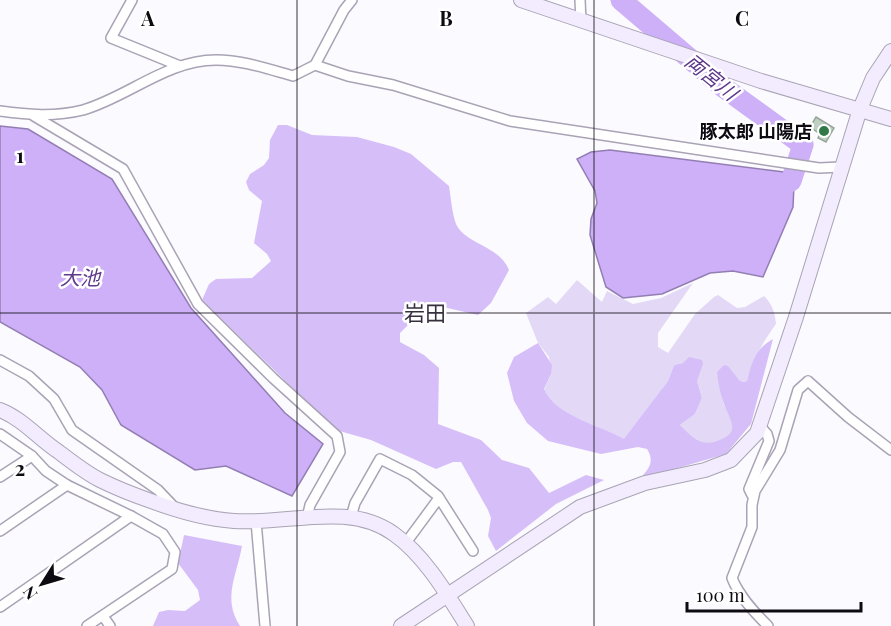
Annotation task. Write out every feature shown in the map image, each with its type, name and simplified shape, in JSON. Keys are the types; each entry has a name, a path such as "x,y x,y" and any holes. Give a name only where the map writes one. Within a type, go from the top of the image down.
{"street":[{"path":"132,0 111,38 180,66"},
{"path":"0,111 54,116 84,110 180,66 216,60 259,66 293,76 315,65 344,10 352,0"},
{"path":"521,0 761,81 891,119"},
{"path":"580,0 581,21"},
{"path":"401,626 580,507 645,483 705,470 730,460 757,433 796,317 840,167 860,109 873,78 891,51"},
{"path":"315,65 348,76 393,85 510,121 819,168 840,167"},
{"path":"32,114 123,169 198,304 273,378 337,436 340,452 310,505 308,518"},
{"path":"0,360 29,376 54,399 72,430 158,490 178,510"},
{"path":"768,626 753,611 732,578 752,527 755,491 780,450 798,390 808,381 891,450"},
{"path":"0,411 10,414 99,480 193,516 236,522 351,517 372,521 393,533 405,544 447,595 467,626"},
{"path":"753,497 749,489 769,441 767,434 759,425"},
{"path":"0,434 32,456 46,471 67,485 163,534 175,552 172,569 87,626"},
{"path":"0,477 32,456"},
{"path":"351,517 355,503 380,459 412,475 439,498 473,552"},
{"path":"0,531 67,485"},
{"path":"405,544 439,498"},
{"path":"0,607 131,516"},
{"path":"256,520 265,626"},
{"path":"102,616 110,626"}],"shaded area":[{"path":"278,125 287,125 312,135 357,137 394,147 411,154 449,186 455,220 460,231 498,255 509,270 491,303 478,315 443,307 425,308 400,333 400,342 424,355 439,368 438,424 481,440 502,460 529,468 549,493 586,475 604,480 556,504 496,551 488,536 491,518 488,510 461,462 453,462 436,469 371,440 336,430 202,300 209,284 216,279 252,278 271,261 267,254 254,243 262,201 249,190 246,182 250,174 264,165 269,158 270,140"},
{"path":"577,280 602,302 607,291 633,304 661,298 693,283 658,333 658,347 668,353 695,314 714,297 718,295 737,308 745,307 764,296 773,308 776,324 759,351 747,381 739,380 719,386 724,405 733,422 731,433 727,437 716,442 703,443 693,438 680,425 695,414 702,398 697,381 683,363 674,365 668,381 625,440 568,414 550,399 544,390 551,374 549,357 538,343 526,313 548,297 556,304"},
{"path":"773,339 751,424 726,454 640,479 651,461 647,449 638,447 601,454 548,441 527,423 514,401 507,373 514,357 538,343 552,365 551,374 544,389 550,398 568,413 624,439 668,381 674,365 683,363 689,357 702,360 703,364 697,381 702,398 695,414 680,425 696,439 706,443 724,438 732,431 721,396 717,372 724,365 728,366 739,380 747,381 758,352"},
{"path":"184,535 242,546 231,596 235,616 240,626 153,626 159,612 185,611 200,600 198,590 178,563"}],"water":[{"name":"大池","path":"0,126 28,129 112,179 191,308 285,413 323,444 292,496 226,466 195,470 121,425 102,390 80,367 0,322"},
{"path":"610,150 784,172 794,185 793,207 763,277 733,271 710,273 662,294 623,298 606,287 590,235 591,219 597,203 595,191 577,159 591,152"}],"building":[{"name":"豚太郎 山陽店","path":"816,117 834,128 826,142 818,138 820,134 810,127"}],"waterway":[{"name":"両宮川","path":"621,0 723,87 803,145 791,181 766,193"}],"place":[{"name":"豚太郎 山陽店","path":"824,131"}],"district":[{"name":"岩田","path":"425,312"}]}
